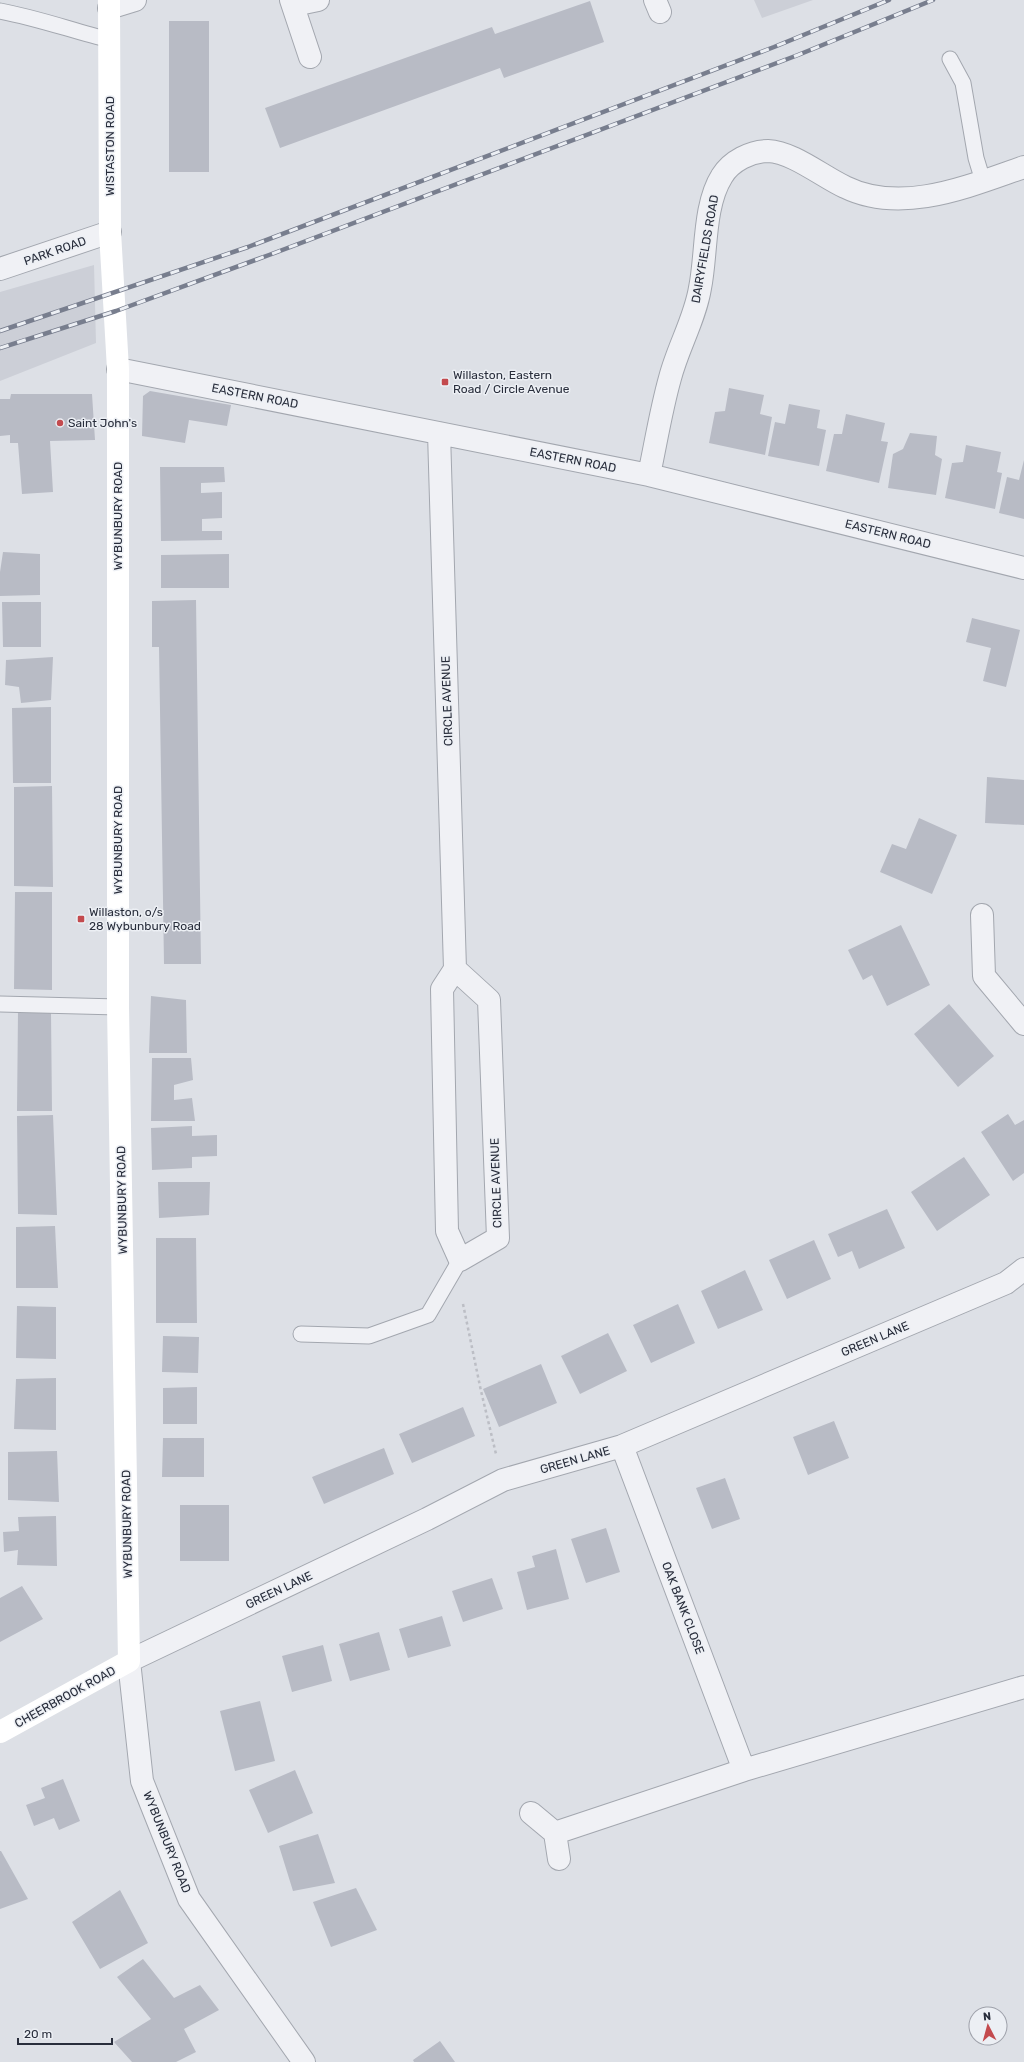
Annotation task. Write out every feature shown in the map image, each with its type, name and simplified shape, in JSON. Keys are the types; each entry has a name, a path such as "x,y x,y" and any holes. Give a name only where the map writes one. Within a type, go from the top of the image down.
{"street":[{"path":"109,4 135,0"},
{"path":"310,57 292,3 318,0"},
{"name":"WISTASTON ROAD","path":"109,4 110,232 115,292"},
{"name":"DAIRYFIELDS ROAD","path":"649,474 670,378 694,311 700,287 704,245 714,192 722,175 735,163 752,154 768,151 786,155 847,188 866,194 894,199 921,197 983,181 1024,167"},
{"name":"PARK ROAD","path":"0,269 110,232"},
{"name":"WYBUNBURY ROAD","path":"115,292 118,369 118,1007 129,1661 142,1781 189,1899 304,2062"},
{"name":"EASTERN ROAD","path":"118,369 649,474 1024,568"},
{"name":"CIRCLE AVENUE","path":"439,433 455,968 489,1000 498,1238 460,1260"},
{"path":"982,915 984,976 1024,1024"},
{"path":"455,968 442,989 447,1231 460,1260"},
{"name":"GREEN LANE","path":"129,1661 427,1519 503,1480 622,1446 1006,1283 1024,1268"},
{"name":"OAK BANK CLOSE","path":"622,1446 744,1770"},
{"name":"CHEERBROOK ROAD","path":"0,1732 129,1661"},
{"path":"555,1834 744,1770 1024,1687"},
{"path":"531,1813 555,1834 558,1859"}],"lane":[{"path":"0,11 28,16 79,33 110,40"},
{"path":"950,58 963,83 976,158 983,181"},
{"path":"0,1004 118,1007"},
{"path":"301,1334 369,1336 428,1315 460,1260"}],"path":[{"path":"460,1260 463,1306 481,1391 503,1480"}],"shaded area":[{"path":"754,0 813,0 762,18"},
{"path":"94,265 96,343 0,381 0,292"}],"building":[{"path":"590,1 604,42 504,78 500,68 280,148 265,108 492,27 495,34"},
{"path":"169,21 209,21 209,172 169,172"},
{"path":"729,388 764,395 760,414 772,417 765,455 709,443 715,412 725,411"},
{"path":"150,391 231,405 227,426 189,420 185,443 142,436 143,396"},
{"path":"11,394 92,394 95,440 50,441 53,492 22,494 18,443 10,443 10,435 0,436 0,399 10,399"},
{"path":"789,404 820,410 817,428 826,430 819,466 768,456 775,422 785,424"},
{"path":"846,414 885,423 881,441 888,442 879,483 826,471 834,434 842,434"},
{"path":"910,433 937,436 935,455 942,459 936,495 888,488 893,454 903,449"},
{"path":"966,445 1001,452 997,472 1002,473 995,509 945,498 952,463 963,462"},
{"path":"1024,460 1024,519 999,513 1007,477 1019,480"},
{"path":"160,467 224,467 225,482 201,483 201,493 222,492 222,518 202,519 202,531 222,531 222,540 161,541"},
{"path":"3,552 40,554 40,595 0,596 0,572"},
{"path":"229,554 229,588 161,588 161,555"},
{"path":"196,600 201,964 164,964 159,647 152,647 152,601"},
{"path":"2,602 41,602 41,647 3,647"},
{"path":"972,618 1020,630 1006,687 983,681 991,648 966,642"},
{"path":"53,657 51,700 21,703 19,687 5,685 6,660"},
{"path":"51,707 51,783 13,783 12,708"},
{"path":"987,777 1024,780 1024,825 985,823"},
{"path":"52,786 53,887 14,886 14,787"},
{"path":"919,818 957,835 932,894 880,872 892,844 906,849"},
{"path":"15,892 52,892 52,990 14,989"},
{"path":"901,925 930,985 887,1006 872,975 863,980 848,950"},
{"path":"151,996 186,1000 187,1053 149,1053"},
{"path":"949,1004 994,1056 958,1087 914,1034"},
{"path":"18,1011 51,1012 52,1111 17,1111"},
{"path":"152,1058 191,1058 193,1080 174,1085 174,1100 192,1098 195,1121 151,1121"},
{"path":"1008,1114 1015,1125 1024,1120 1024,1173 1013,1181 981,1132"},
{"path":"53,1115 57,1215 18,1214 17,1116"},
{"path":"192,1126 192,1136 217,1135 217,1156 192,1157 192,1168 152,1170 151,1128"},
{"path":"964,1157 990,1195 937,1231 911,1192"},
{"path":"158,1182 210,1182 209,1215 159,1218"},
{"path":"887,1209 905,1248 859,1269 852,1251 838,1257 828,1234"},
{"path":"55,1226 58,1288 16,1288 16,1227"},
{"path":"156,1238 196,1238 197,1323 156,1323"},
{"path":"814,1240 831,1279 787,1299 769,1260"},
{"path":"745,1270 763,1310 718,1329 701,1291"},
{"path":"678,1304 695,1343 651,1363 633,1325"},
{"path":"17,1306 56,1307 56,1359 16,1358"},
{"path":"608,1333 627,1371 580,1394 561,1356"},
{"path":"163,1336 199,1337 198,1373 162,1372"},
{"path":"541,1364 557,1403 499,1427 483,1389"},
{"path":"56,1378 56,1430 14,1429 16,1379"},
{"path":"197,1387 197,1424 163,1424 163,1388"},
{"path":"463,1407 475,1436 412,1463 399,1434"},
{"path":"834,1421 849,1458 808,1475 793,1437"},
{"path":"163,1438 204,1438 204,1477 162,1477"},
{"path":"384,1448 394,1474 324,1504 312,1477"},
{"path":"57,1451 59,1502 8,1500 8,1452"},
{"path":"725,1478 740,1519 712,1529 696,1488"},
{"path":"180,1505 229,1505 229,1561 180,1561"},
{"path":"56,1516 57,1566 17,1565 18,1550 4,1552 3,1532 19,1531 18,1517"},
{"path":"606,1528 620,1572 586,1583 571,1539"},
{"path":"556,1549 569,1599 527,1610 517,1572 535,1567 532,1556"},
{"path":"492,1578 503,1609 463,1622 452,1591"},
{"path":"22,1586 43,1619 0,1642 0,1598"},
{"path":"442,1616 451,1646 408,1658 399,1629"},
{"path":"379,1632 390,1670 350,1681 339,1644"},
{"path":"323,1645 332,1681 292,1692 282,1656"},
{"path":"260,1701 275,1761 235,1771 220,1711"},
{"path":"295,1770 313,1813 268,1833 249,1790"},
{"path":"63,1779 80,1821 59,1830 54,1818 34,1826 26,1805 45,1798 41,1788"},
{"path":"318,1834 335,1883 293,1891 279,1846"},
{"path":"0,1851 28,1899 0,1909"},
{"path":"356,1888 377,1930 331,1947 313,1902"},
{"path":"120,1890 148,1943 100,1969 72,1922"},
{"path":"143,1959 174,1998 200,1985 219,2010 184,2029 196,2052 176,2062 132,2062 114,2042 151,2019 117,1977"},
{"path":"440,2041 455,2062 414,2062 413,2060"}],"railway":[{"path":"0,331 248,247 774,47 889,0"},
{"path":"0,348 116,311 269,255 798,55 933,0"}],"place":[{"name":"Willaston, Eastern Road / Circle Avenue","path":"445,382"},
{"name":"Saint John's","path":"60,423"},
{"name":"Willaston, o/s 28 Wybunbury Road","path":"81,919"}]}
